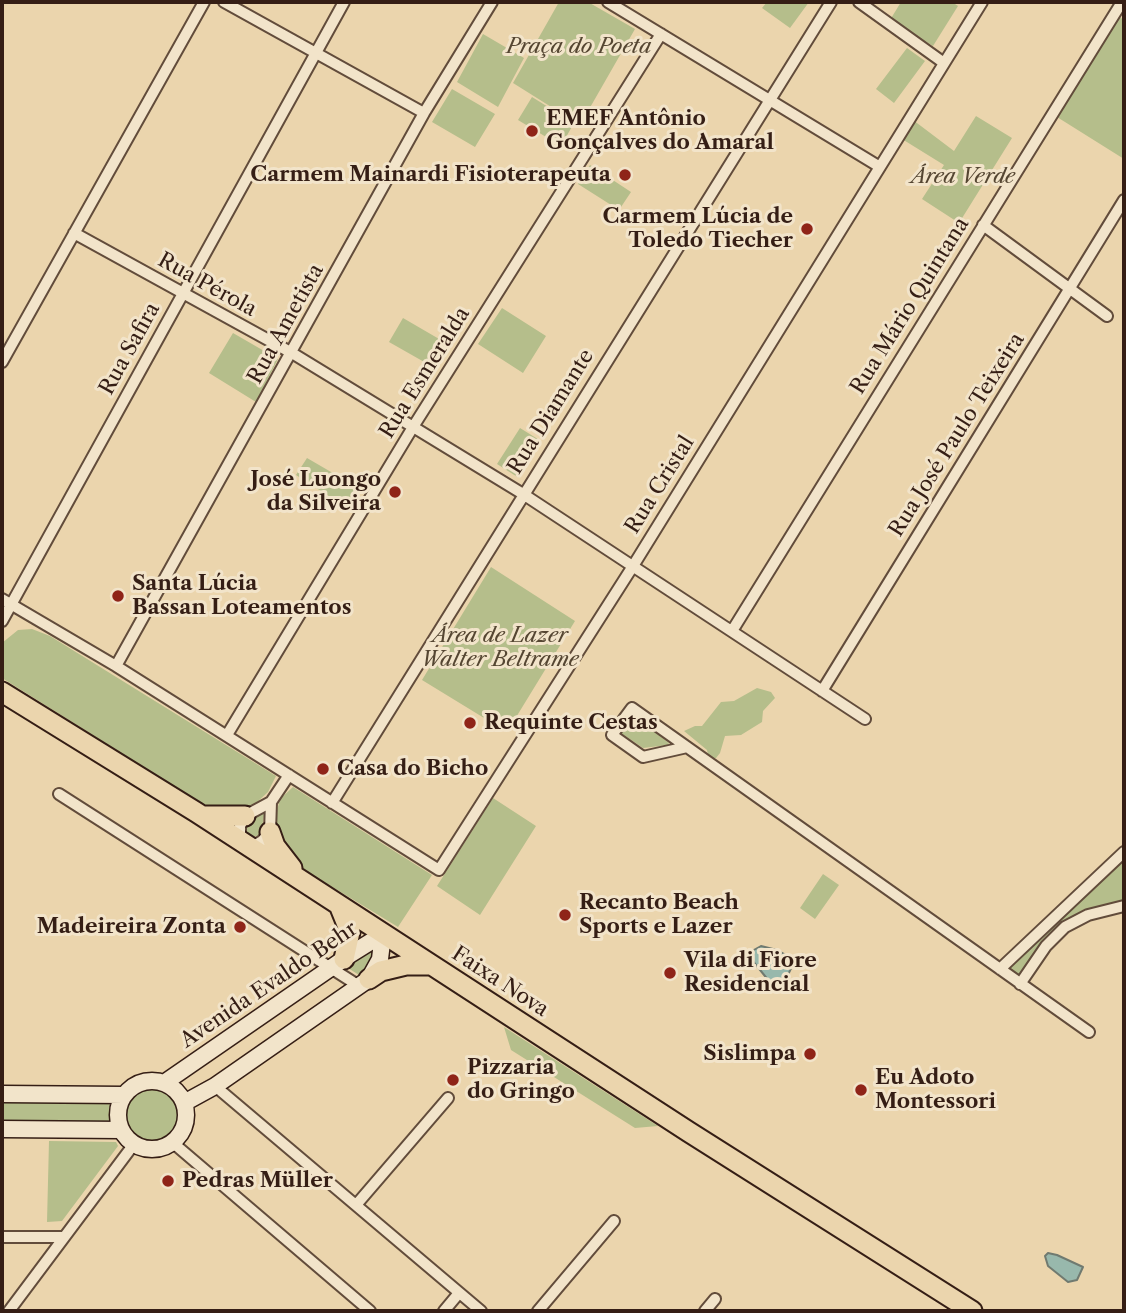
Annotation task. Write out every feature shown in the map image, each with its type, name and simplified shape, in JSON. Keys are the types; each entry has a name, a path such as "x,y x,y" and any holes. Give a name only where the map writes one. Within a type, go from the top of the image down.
{"highway":[{"name":"Faixa Nova","path":"2,692 202,816 700,1139 972,1311"},
{"path":"202,816 245,816"},
{"path":"270,832 283,858 301,880"},
{"path":"338,963 350,932 339,905"},
{"path":"364,983 381,971 407,965 432,965"}],"street":[{"path":"2,362 204,2"},
{"path":"224,2 424,113"},
{"name":"Rua Safira","path":"2,621 7,602 183,294 344,2"},
{"name":"Rua Ametista","path":"116,666 424,113 492,2"},
{"path":"608,2 880,167"},
{"name":"Rua Diamante","path":"332,803 831,2"},
{"path":"859,2 944,63"},
{"name":"Rua Cristal","path":"332,803 439,870 633,566 982,2"},
{"name":"Rua Mário Quintana","path":"732,631 1122,2"},
{"name":"Rua Esmeralda","path":"227,735 413,427 662,34"},
{"name":"Rua José Paulo Teixeira","path":"822,691 1124,200"},
{"path":"984,225 1107,316"},
{"name":"Rua Pérola","path":"74,233 292,354 523,494 865,719"},
{"path":"7,602 116,666 332,803"},
{"path":"687,747 643,757 612,735 632,708 1089,1032"},
{"path":"271,802 270,832 255,845 245,844 240,827 245,816 271,802 289,775"},
{"path":"59,794 338,963 364,983 215,1086 184,1103"},
{"path":"1000,970 1124,852"},
{"path":"1020,984 1046,946 1065,927 1088,915 1124,906"},
{"name":"Avenida Evaldo Behr","path":"164,1083 383,934"},
{"name":"Avenida Evaldo Behr","path":"364,983 380,959 383,934"},
{"path":"149,1081 164,1083 176,1091 184,1103 186,1117 182,1131 173,1142 160,1148 147,1149 134,1144 121,1130 119,1106 124,1095 135,1085 149,1081"},
{"path":"215,1086 481,1311"},
{"path":"2,1094 124,1095"},
{"path":"356,1205 448,1098"},
{"path":"2,1129 121,1130"},
{"path":"173,1142 370,1311"},
{"path":"9,1311 134,1144"},
{"path":"538,1311 614,1221"},
{"path":"2,1237 64,1237"},
{"path":"444,1311 459,1293"},
{"path":"705,1311 715,1299"}],"green space":[{"name":"Praça do Poeta","path":"559,2 588,2 635,29 580,125 513,83"},
{"path":"767,2 809,2 790,28 762,8"},
{"path":"901,2 952,2 958,6 933,46 890,20"},
{"path":"1118,16 1124,20 1124,159 1057,117"},
{"path":"483,34 524,58 498,107 457,82"},
{"path":"907,48 925,61 894,103 876,89"},
{"path":"452,89 495,114 475,147 432,122"},
{"path":"532,97 574,123 561,146 518,120"},
{"name":"Área Verde","path":"976,116 1012,138 959,223 922,199 944,165 902,139 913,120 954,151"},
{"path":"590,165 631,192 619,210 578,184"},
{"path":"502,308 546,336 523,373 478,344"},
{"path":"403,318 446,343 433,367 389,342"},
{"path":"233,333 278,359 256,402 209,373"},
{"path":"520,428 541,441 519,478 497,464"},
{"path":"307,458 362,490 349,509 296,475"},
{"name":"Área de Lazer Walter Beltrame","path":"491,567 575,621 507,732 422,680"},
{"path":"32,629 50,636 276,776 268,792 254,805 237,811 219,810 201,803 2,678 2,643 18,630"},
{"path":"757,688 771,692 775,698 763,711 762,722 741,735 725,736 720,753 716,758 709,759 707,750 684,731 702,726 721,702 734,701"},
{"path":"633,716 669,743 668,745 643,748 621,733"},
{"path":"293,787 432,875 398,927 298,866 286,853 274,822 280,799"},
{"path":"493,798 536,826 480,915 437,886"},
{"path":"265,810 261,833 249,837 245,825 250,818"},
{"path":"1124,857 1124,901 1083,910 1059,924 1019,975 1012,973 1009,969 1036,940"},
{"path":"823,874 839,885 815,919 800,908"},
{"path":"378,948 364,974 359,975 348,968 349,962 370,949"},
{"path":"504,1027 658,1126 635,1128 511,1050"},
{"path":"152,1088 171,1096 179,1115 171,1134 152,1142 133,1134 125,1115 133,1096"},
{"path":"2,1102 111,1102 111,1123 2,1124"},
{"path":"49,1141 116,1142 118,1146 62,1221 47,1222"}],"shaded area":[{"path":"761,946 777,950 795,960 786,979 773,986 752,960 752,951"},
{"path":"1048,1253 1083,1267 1077,1280 1068,1282 1048,1266 1045,1256"}],"place":[{"name":"EMEF Antônio Gonçalves do Amaral","path":"532,131"},
{"name":"Carmem Mainardi Fisioterapeuta","path":"625,175"},
{"name":"Carmem Lúcia de Toledo Tiecher","path":"807,229"},
{"name":"José Luongo da Silveira","path":"395,492"},
{"name":"Santa Lúcia Bassan Loteamentos","path":"118,596"},
{"name":"Requinte Cestas","path":"470,723"},
{"name":"Casa do Bicho","path":"323,769"},
{"name":"Recanto Beach Sports e Lazer","path":"565,915"},
{"name":"Madeireira Zonta","path":"240,927"},
{"name":"Vila di Fiore Residencial","path":"670,973"},
{"name":"Sislimpa","path":"810,1054"},
{"name":"Pizzaria do Gringo","path":"453,1080"},
{"name":"Eu Adoto Montessori","path":"861,1090"},
{"name":"Pedras Müller","path":"168,1181"}]}
